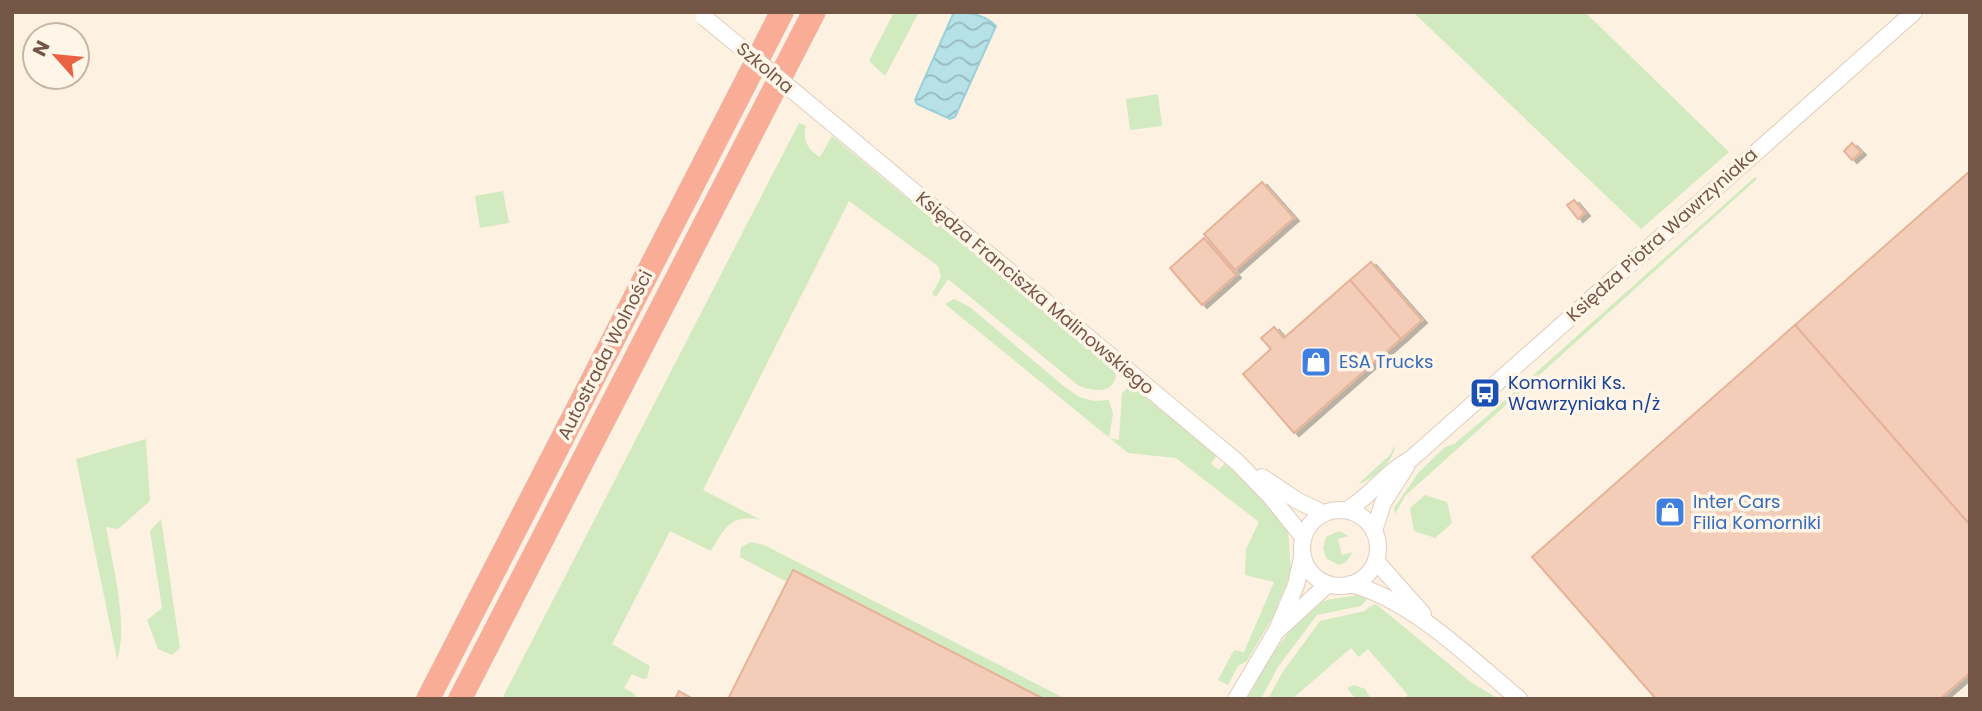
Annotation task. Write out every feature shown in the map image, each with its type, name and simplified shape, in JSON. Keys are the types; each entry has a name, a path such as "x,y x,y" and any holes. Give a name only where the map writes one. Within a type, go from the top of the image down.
{"highway":[{"name":"Autostrada Wolności","path":"428,699 782,12"},
{"name":"Autostrada Wolności","path":"460,699 814,12"}],"street":[{"name":"Księdza Piotra Wawrzyniaka","path":"1347,510 1366,498 1397,467 1411,459 1913,12"},
{"name":"Szkolna","path":"702,14 832,123"},
{"name":"Księdza Franciszka Malinowskiego","path":"832,123 1237,462 1278,505 1303,537"},
{"name":"Księdza Piotra Wawrzyniaka","path":"1374,531 1383,503 1411,459"},
{"name":"Księdza Franciszka Malinowskiego","path":"1237,462 1298,501 1323,513"},
{"path":"1236,699 1277,630 1296,586 1303,537 1313,521 1323,513 1347,510 1359,514 1374,531 1378,551 1376,561 1362,579 1351,584 1328,584 1311,574 1302,557"},
{"path":"1376,561 1432,625 1519,699"},
{"path":"1277,630 1328,584"},
{"path":"1351,584 1380,593 1432,625"}],"green space":[{"path":"894,12 919,12 885,76 869,61"},
{"path":"1413,12 1585,12 1729,152 1641,229"},
{"path":"1158,94 1162,126 1130,130 1126,99"},
{"path":"799,123 806,126 806,140 809,148 816,154 820,157 832,136 1109,366 1116,374 1114,381 1102,390 1079,386 948,279 936,297 932,294 941,277 938,266 849,201 703,490 761,520 735,521 725,530 711,551 670,531 612,644 650,666 647,678 632,674 624,688 635,694 636,699 502,699"},
{"path":"1755,177 1757,179 1405,496 1395,514 1394,508 1419,472 1445,447 1454,444 1484,419"},
{"path":"503,191 509,223 480,228 475,196"},
{"path":"954,299 970,307 1079,397 1094,401 1109,400 1113,414 1109,438 945,304"},
{"path":"1128,387 1135,389 1217,455 1211,464 1219,470 1225,463 1251,485 1288,529 1291,573 1278,608 1247,661 1238,666 1228,685 1218,680 1234,650 1244,652 1274,582 1245,575 1246,549 1259,522 1176,458 1128,453 1110,438 1119,440 1122,393"},
{"path":"146,439 150,501 118,529 106,527 120,613 120,646 117,659 76,459"},
{"path":"1395,445 1391,458 1382,469 1358,484 1390,455"},
{"path":"1425,495 1447,502 1452,523 1435,538 1414,531 1410,508"},
{"path":"161,519 180,648 172,655 158,649 147,620 162,608 150,531"},
{"path":"1339,531 1349,536 1338,539 1342,555 1353,552 1346,562 1339,565 1327,559 1323,549 1326,537"},
{"path":"751,542 764,545 1066,699 1044,699 794,570 787,582 740,557 741,547"},
{"path":"1357,595 1369,597 1361,606 1317,615 1278,667 1261,699 1247,699 1267,662 1296,622 1319,603"},
{"path":"1376,604 1472,683 1499,699 1404,699 1408,695 1368,649 1359,657 1351,648 1292,699 1268,699 1282,673 1320,621 1365,611"},
{"path":"1354,685 1365,689 1371,699 1353,699 1347,688"}],"water":[{"path":"954,12 977,15 996,26 955,117 950,119 917,104 915,100"}],"building":[{"path":"1852,143 1861,152 1852,160 1844,151"},
{"path":"1970,171 1970,525 1795,325"},
{"path":"1262,182 1294,218 1235,270 1204,234"},
{"path":"1574,200 1585,213 1578,219 1567,205"},
{"path":"1204,238 1236,275 1202,305 1170,268"},
{"path":"1371,262 1422,320 1401,339 1350,280"},
{"name":"ESA Trucks","path":"1350,280 1401,339 1294,433 1243,374 1271,349 1261,338 1274,327 1284,338"},
{"path":"1795,325 1970,525 1970,673 1940,699 1656,699 1532,557"},
{"path":"793,570 1044,699 728,699"},
{"path":"679,691 693,699 675,699"}],"place":[{"name":"ESA Trucks","path":"1316,362"},
{"name":"Komorniki Ks. Wawrzyniaka n/ż","path":"1485,393"},
{"name":"Inter Cars Filia Komorniki","path":"1670,512"}]}
